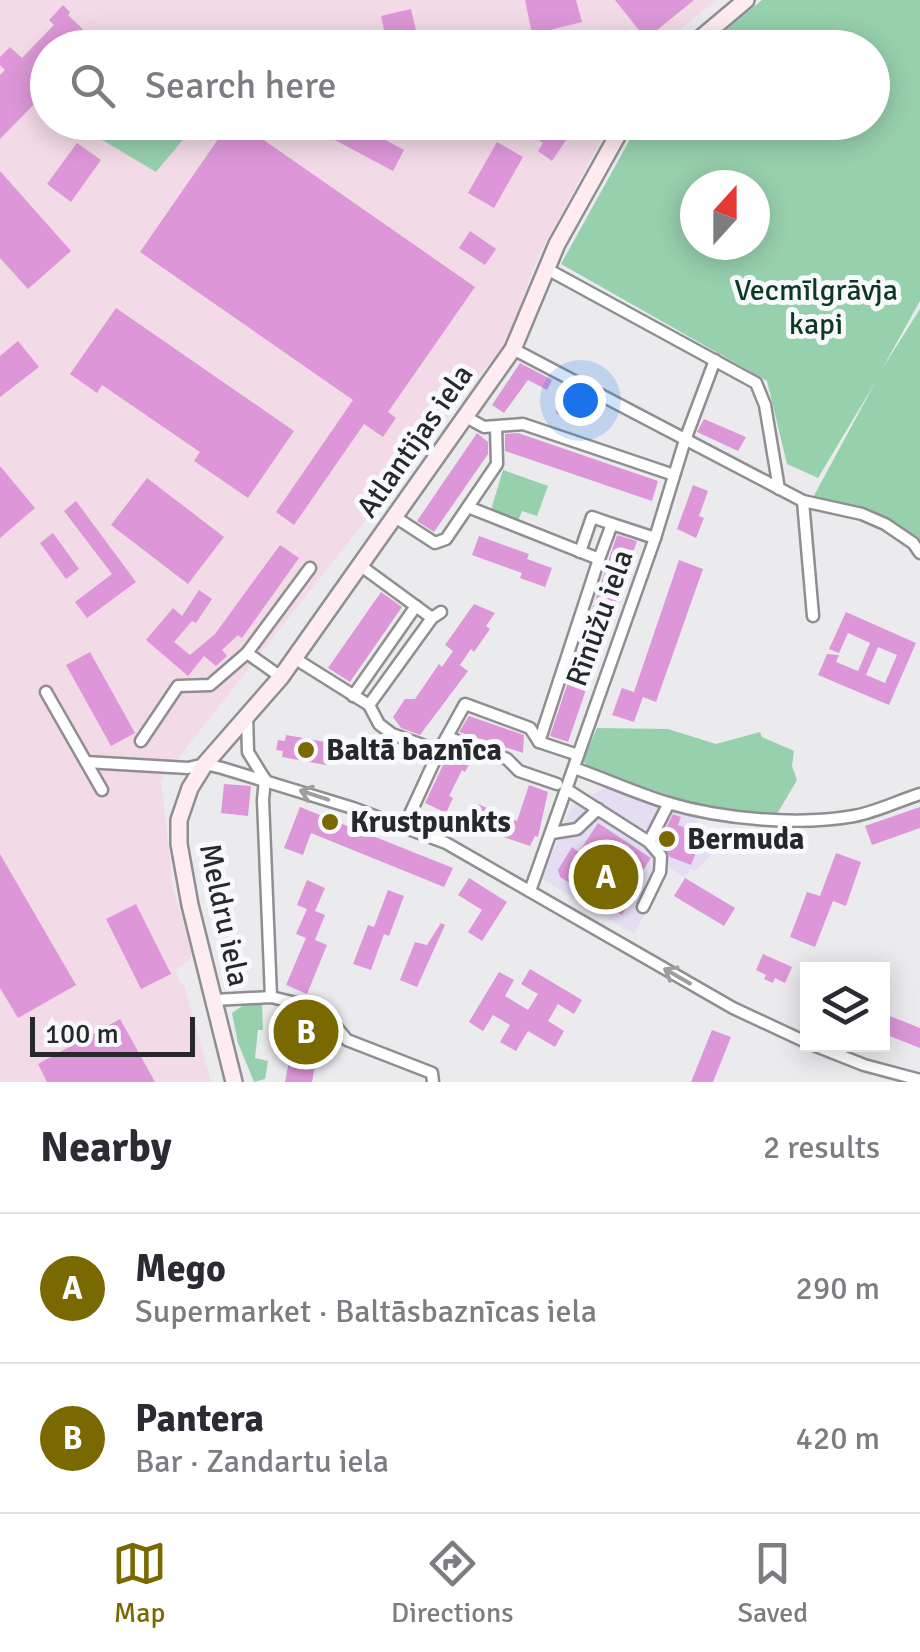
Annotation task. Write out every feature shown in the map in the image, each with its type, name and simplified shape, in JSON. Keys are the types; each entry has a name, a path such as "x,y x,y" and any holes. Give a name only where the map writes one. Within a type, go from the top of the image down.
{"main road":[{"path":"710,30 746,0"},
{"name":"Atlantijas iela","path":"205,764 281,677 514,349 557,244 616,140"},
{"name":"Meldru iela","path":"205,764 190,788 180,820 179,844 234,1082"}],"street":[{"path":"547,268 756,383 762,392 779,489"},
{"path":"514,349 803,501 862,514 885,524 916,548"},
{"name":"Rīnūžu iela","path":"530,891 552,834 562,787 574,768 716,360"},
{"path":"466,418 477,425 496,428 505,423 523,424 674,475"},
{"path":"396,517 435,544 446,539 497,464 496,428"},
{"path":"803,501 813,616"},
{"path":"468,507 600,559"},
{"path":"580,552 592,517 655,538"},
{"path":"539,742 612,524"},
{"path":"360,566 416,606 436,615 369,705"},
{"path":"140,742 178,686 210,684 247,653 310,568"},
{"path":"353,696 416,606"},
{"path":"247,653 281,677"},
{"path":"294,658 369,705 379,724 392,734 439,752"},
{"path":"46,692 102,790"},
{"path":"404,828 465,704 530,728 539,742 578,755"},
{"path":"248,715 248,752 265,779"},
{"path":"448,737 506,758 519,771 562,787 649,842 661,856 660,872 642,907"},
{"path":"86,762 188,768 205,764 265,779 446,843 732,1008 800,1040"},
{"path":"574,768 669,803 708,812 812,821 856,816 920,794"},
{"name":"Meldru iela","path":"265,779 271,997"},
{"path":"649,842 669,803"},
{"path":"552,834 577,829 598,808"},
{"path":"214,1000 271,997 324,1012 347,1040 432,1072 434,1082"},
{"path":"830,1052 920,1080"}],"shaded area":[{"path":"0,0 716,0 679,30 30,30 30,140 601,140 538,257 506,342 161,780 173,888 192,953 189,961 175,970 181,985 184,984 211,1082 0,1082"},
{"path":"608,786 699,815 697,831 715,851 695,871 690,869 685,878 670,868 634,934 542,879 572,805"}],"green space":[{"name":"Vecmīlgrāvja kapi","path":"762,0 920,0 920,301 882,369 920,309 920,553 885,524 810,503 876,381 818,478 787,464 767,381 561,264 630,140 890,140 890,30 726,30"},
{"path":"102,140 183,140 156,172"},
{"path":"503,470 548,486 537,516 522,511 518,521 491,510"},
{"path":"597,728 668,729 716,744 760,732 762,737 794,751 792,766 797,780 777,814 684,803 593,772 583,761"},
{"path":"262,1003 263,1030 258,1030 255,1058 268,1061 265,1079 254,1082 238,1043 232,1013 245,1004"}],"building":[{"path":"525,0 576,0 582,22 531,30"},
{"path":"615,0 694,0 657,30 639,30"},
{"path":"63,5 84,30 49,30 54,25 49,20"},
{"path":"411,9 416,30 384,30 381,16"},
{"path":"10,47 22,58 30,50 30,108 0,139 0,75 5,70 0,57"},
{"path":"218,140 264,140 475,287 388,412 396,418 383,437 364,424 294,525 276,512 353,400 140,252"},
{"path":"335,140 385,140 404,150 393,171"},
{"path":"539,140 566,140 552,161 538,151 543,143"},
{"path":"497,142 523,157 494,208 468,193"},
{"path":"77,143 101,160 71,202 47,184"},
{"path":"0,171 71,251 28,289 0,258"},
{"path":"470,231 496,249 485,265 459,248"},
{"path":"116,308 294,431 248,498 194,461 200,452 102,385 97,393 70,374"},
{"path":"18,341 39,367 0,397 0,356"},
{"path":"520,363 552,380 547,390 528,380 504,413 492,405"},
{"path":"568,391 575,395 570,404 578,401 594,409 586,423 556,413 560,399 563,401"},
{"path":"704,419 746,437 738,451 697,432"},
{"path":"477,433 488,442 488,454 434,532 417,521"},
{"path":"518,433 658,481 652,501 505,451 505,434"},
{"path":"0,466 35,508 0,538"},
{"path":"147,478 224,537 188,584 111,525"},
{"path":"693,485 708,491 696,538 677,529"},
{"path":"76,501 136,582 87,618 75,602 112,574 64,511"},
{"path":"53,533 79,569 66,579 40,543"},
{"path":"617,535 637,541 568,742 550,736"},
{"path":"479,536 529,554 527,559 552,568 545,587 520,578 522,573 472,555"},
{"path":"280,545 299,558 242,638 238,635 222,650 227,656 216,666 204,656 188,676 146,640 173,608 182,616 199,590 212,599 196,623 192,621 174,642 190,655 215,634"},
{"path":"679,560 703,569 656,702 643,697 634,722 612,715 622,688 634,692"},
{"path":"381,592 402,607 350,682 328,668"},
{"path":"474,604 495,613 486,626 490,629 460,665 468,671 420,735 401,728 393,717 405,699 415,699 439,664 442,667 453,651 445,645"},
{"path":"846,612 916,643 889,705 818,675 827,654 839,655 836,662 858,671 870,643 848,633 839,653 829,649","holes":["878,647 897,655 885,683 866,675"]},
{"path":"90,652 135,733 111,746 66,665"},
{"path":"469,716 524,735 523,753 459,732"},
{"name":"Baltā baznīca","path":"286,735 354,747 334,753 333,761 326,765 282,757 283,751 276,750 278,740 285,741"},
{"path":"451,748 473,757 449,796 453,798 446,813 425,803"},
{"path":"224,784 251,786 248,816 221,813"},
{"path":"529,785 548,792 538,837 530,846 471,826 478,804 517,821"},
{"path":"300,807 453,868 444,887 311,833 303,855 284,848"},
{"path":"920,807 920,828 872,845 865,826"},
{"path":"673,814 681,817 678,825 698,833 696,840 700,842 691,865 670,857 660,841"},
{"path":"598,823 651,858 631,889 636,893 622,915 560,877 558,870 572,847 579,852"},
{"path":"836,853 861,862 846,906 833,901 815,947 790,937 807,892 820,896"},
{"path":"0,854 76,985 18,1018 0,988"},
{"path":"469,878 507,902 482,941 468,932 482,910 458,895"},
{"path":"685,878 735,908 724,926 674,896"},
{"path":"307,880 325,888 315,911 325,915 315,940 327,945 307,994 286,985 306,938 296,934 307,909 297,905"},
{"path":"388,890 404,896 389,936 384,934 371,970 353,964 368,925 374,927"},
{"path":"136,904 171,974 141,989 106,919"},
{"path":"441,923 445,925 417,987 400,980 415,942 427,945"},
{"path":"763,954 792,967 785,983 775,978 773,983 764,979 766,975 756,970"},
{"path":"530,969 582,1000 574,1014 558,1004 548,1021 564,1031 555,1047 528,1031 516,1051 500,1042 510,1025 493,1015 483,1031 469,1022 499,972 514,980 505,996 528,1010 538,994 521,984"},
{"path":"890,1016 920,1028 920,1048 890,1036"},
{"path":"120,1019 155,1082 47,1082 38,1064"},
{"path":"297,1019 323,1024 312,1082 285,1082"},
{"path":"712,1030 731,1037 713,1082 691,1082"}],"place":[{"name":"Baltā baznīca","path":"306,750"},
{"name":"Krustpunkts","path":"330,822"},
{"name":"Bermuda","path":"667,839"},
{"name":"Mego","path":"606,877"},
{"name":"Pantera","path":"306,1032"}]}
